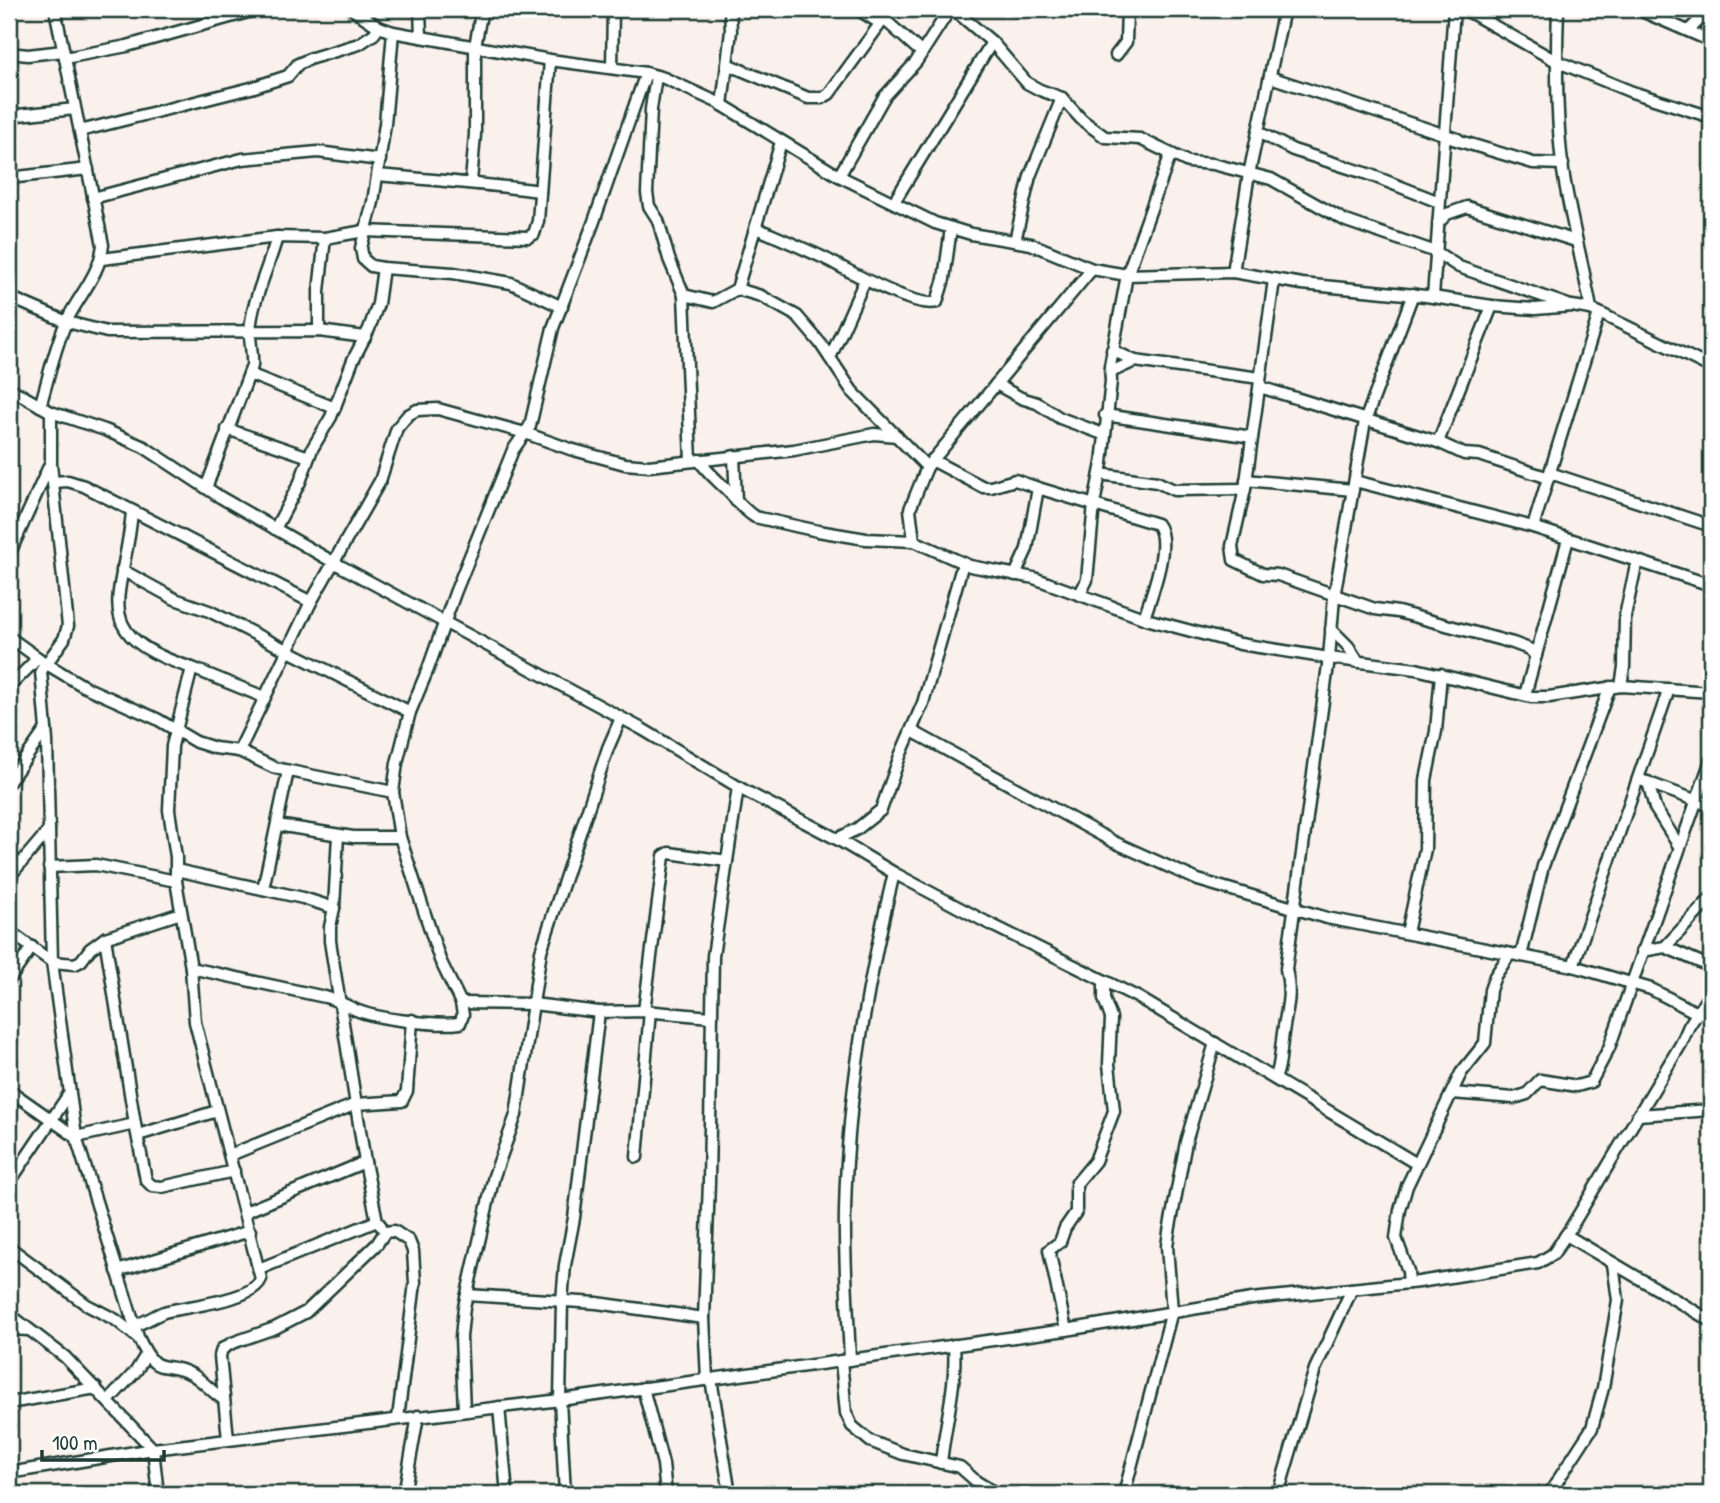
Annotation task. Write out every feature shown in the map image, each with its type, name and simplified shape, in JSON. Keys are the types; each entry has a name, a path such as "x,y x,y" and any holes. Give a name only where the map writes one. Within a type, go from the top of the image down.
{"street":[{"path":"40,406 66,322 102,259 103,245 55,9"},
{"path":"9,54 64,54 127,46 259,9"},
{"path":"352,9 379,27 393,32 651,75 688,88 722,105 839,176 951,228 1031,244 1092,268 1127,275 1233,272 1274,280 1492,306 1535,309 1572,306"},
{"path":"420,9 421,37"},
{"path":"471,182 475,134 475,46 482,9"},
{"path":"612,68 613,9"},
{"path":"722,105 730,11 742,9"},
{"path":"857,9 875,20 881,19 922,54"},
{"path":"727,64 808,98 822,98 829,94 881,19 891,9"},
{"path":"839,176 884,97 922,54 952,9 992,42 1027,83 1062,99 1082,120 1105,137 1140,139 1170,156 1188,162 1213,164 1270,179 1346,221 1436,252 1459,267 1572,306 1595,311 1709,365"},
{"path":"1116,55 1126,42 1127,9"},
{"path":"1233,272 1249,174 1284,9"},
{"path":"1433,297 1454,9"},
{"path":"1466,9 1556,61 1632,92 1711,117"},
{"path":"1533,527 1595,311 1576,241 1563,164 1556,61 1558,9"},
{"path":"1637,9 1711,41"},
{"path":"1689,30 1711,9"},
{"path":"80,131 251,88 288,76 298,64 359,44 379,27"},
{"path":"393,32 380,160 361,248 363,260 371,266 383,268 453,273 511,284 562,307"},
{"path":"894,202 992,42"},
{"path":"102,259 277,237 325,237 364,231 528,237 534,234 538,221 550,60"},
{"path":"651,75 647,192 649,206 658,220 684,295 695,460 755,517 818,531 914,541 963,563 1034,578 1144,618 1240,643 1329,658 1416,668 1525,695 1549,697 1615,686 1711,692"},
{"path":"191,968 340,1000 359,1011 385,1017 460,1023 463,1015 461,1003 440,960 400,838 393,792 397,763 410,712 444,621 513,450 530,426 553,328 651,75"},
{"path":"1270,77 1443,137 1458,139 1533,163 1563,164"},
{"path":"1015,241 1030,176 1062,99"},
{"path":"9,116 75,109"},
{"path":"1258,132 1293,150 1368,174 1439,202"},
{"path":"684,295 713,302 737,289 781,142"},
{"path":"93,198 242,159 318,152 380,160"},
{"path":"1080,594 1087,580 1112,350 1127,275 1170,156"},
{"path":"9,178 88,169"},
{"path":"378,175 471,182 540,191"},
{"path":"1438,223 1447,214 1467,207 1576,241"},
{"path":"756,228 865,280 932,303 937,302 944,279 951,228"},
{"path":"206,488 249,374 253,353 250,333 259,292 277,237"},
{"path":"319,331 325,237"},
{"path":"275,529 335,408 365,337 378,304 383,268"},
{"path":"914,541 910,509 929,463 1092,268"},
{"path":"830,358 865,280"},
{"path":"1274,280 1246,485 1232,546 1234,560 1263,574 1278,575 1374,609 1398,612 1513,643 1530,649 1536,656"},
{"path":"737,289 761,296 797,316 820,343 852,391 897,436 929,463 983,487 1015,480 1155,523 1161,529 1163,542 1144,618"},
{"path":"1275,1079 1281,1065 1282,1038 1290,994 1286,969 1329,658 1334,594 1365,421 1413,295"},
{"path":"9,297 66,322 107,332 319,331 365,337"},
{"path":"1438,442 1492,306"},
{"path":"1112,350 1135,361 1260,383 1365,421 1438,442 1464,454 1479,455 1550,475 1711,526"},
{"path":"1111,372 1135,361"},
{"path":"249,374 335,408"},
{"path":"996,384 1021,398 1037,402 1060,418 1103,434"},
{"path":"9,388 51,412 130,439 275,529 621,718 738,787 986,922 1139,998 1417,1164"},
{"path":"239,751 311,602 380,481 397,428 408,415 417,410 438,409 625,464 649,466 794,450 874,435 897,436"},
{"path":"9,687 64,639 68,626 51,464 51,412"},
{"path":"1105,415 1252,437"},
{"path":"228,429 309,457"},
{"path":"734,456 736,501"},
{"path":"9,555 51,464"},
{"path":"1100,474 1157,482 1174,490 1246,485 1354,486 1533,527 1711,585"},
{"path":"53,482 74,482 311,602"},
{"path":"1015,575 1027,549 1038,488"},
{"path":"132,510 117,595 118,613 124,630 136,642 171,660 264,697"},
{"path":"1525,695 1568,539"},
{"path":"1409,1283 1409,1271 1396,1238 1407,1186 1461,1073 1485,1043 1490,990 1500,968 1516,955 1543,866 1624,667 1625,616 1637,561"},
{"path":"837,839 857,829 881,810 923,703 963,563"},
{"path":"122,570 175,599 209,611 410,712"},
{"path":"1331,629 1348,646 1358,662"},
{"path":"9,637 41,661 85,687 177,730 196,743 239,751 260,762 288,771 393,792"},
{"path":"41,661 40,682 46,729 52,962 76,1138 134,1326 146,1355 159,1367 181,1370 194,1376 223,1399"},
{"path":"134,1326 168,1311 248,1292 260,1283 250,1231 195,1022 191,968 176,876 169,802 172,746 192,668"},
{"path":"1407,933 1425,849 1426,780 1436,731 1441,674"},
{"path":"1573,966 1643,780 1669,689"},
{"path":"464,1410 461,1323 494,1176 516,1115 541,951 608,748 621,718"},
{"path":"9,782 46,729"},
{"path":"912,731 1114,842 1198,880 1327,918 1573,966 1651,989 1697,1013"},
{"path":"1452,1093 1514,1098 1527,1094 1540,1080 1577,1086 1593,1080 1609,1048 1711,760"},
{"path":"263,889 288,771"},
{"path":"1643,780 1711,806"},
{"path":"1643,780 1679,846"},
{"path":"730,1494 709,1379 704,1318 713,956 738,787"},
{"path":"1656,801 1678,794"},
{"path":"277,825 353,837 400,838"},
{"path":"9,877 49,830"},
{"path":"338,835 330,941 365,1162 377,1221 385,1232"},
{"path":"636,1157 647,1011 664,856 669,853 727,861"},
{"path":"49,867 96,865 176,876 263,889 334,908"},
{"path":"894,873 878,938 850,1123 845,1211 846,1413 852,1426 870,1441 912,1457 960,1466 977,1482 997,1494"},
{"path":"1665,947 1711,898"},
{"path":"9,931 52,962 75,964 105,938 181,913"},
{"path":"105,938 146,1180 152,1185 162,1187 234,1171"},
{"path":"9,980 32,947"},
{"path":"1642,951 1665,947 1711,967"},
{"path":"1492,951 1500,968"},
{"path":"1066,1330 1049,1250 1060,1242 1065,1228 1074,1218 1077,1205 1076,1184 1095,1161 1114,1111 1109,1064 1111,1018 1104,999 1104,981"},
{"path":"9,1473 153,1449 560,1400 1066,1330 1252,1299 1409,1283 1538,1264 1553,1254 1566,1235 1697,1013 1710,997"},
{"path":"461,1003 533,1004 599,1012 647,1011 711,1017"},
{"path":"565,1494 560,1400 562,1301 599,1012"},
{"path":"230,1154 356,1104 402,1101 406,1097 412,1020"},
{"path":"1124,1494 1172,1311 1167,1246 1169,1232 1186,1142 1215,1043"},
{"path":"9,1090 76,1138 136,1129 217,1111"},
{"path":"9,1183 69,1094"},
{"path":"1638,1115 1711,1110"},
{"path":"245,1212 365,1162"},
{"path":"259,1269 377,1221"},
{"path":"117,1270 250,1231"},
{"path":"228,1439 220,1356 222,1349 275,1328 306,1312 377,1244 385,1232 394,1231 409,1241 415,1263 415,1283 398,1418"},
{"path":"1566,1235 1711,1321"},
{"path":"9,1247 87,1305 138,1337"},
{"path":"1549,1494 1592,1428 1603,1388 1618,1300 1613,1265"},
{"path":"1278,1494 1315,1369 1352,1289"},
{"path":"467,1295 562,1301 704,1318"},
{"path":"9,1314 65,1357 153,1449 158,1494"},
{"path":"9,1329 32,1330"},
{"path":"941,1463 953,1391 954,1345"},
{"path":"108,1401 136,1371 146,1355"},
{"path":"9,1403 96,1388"},
{"path":"643,1388 663,1464 666,1494"},
{"path":"499,1407 507,1494"},
{"path":"404,1494 418,1416"}]}
